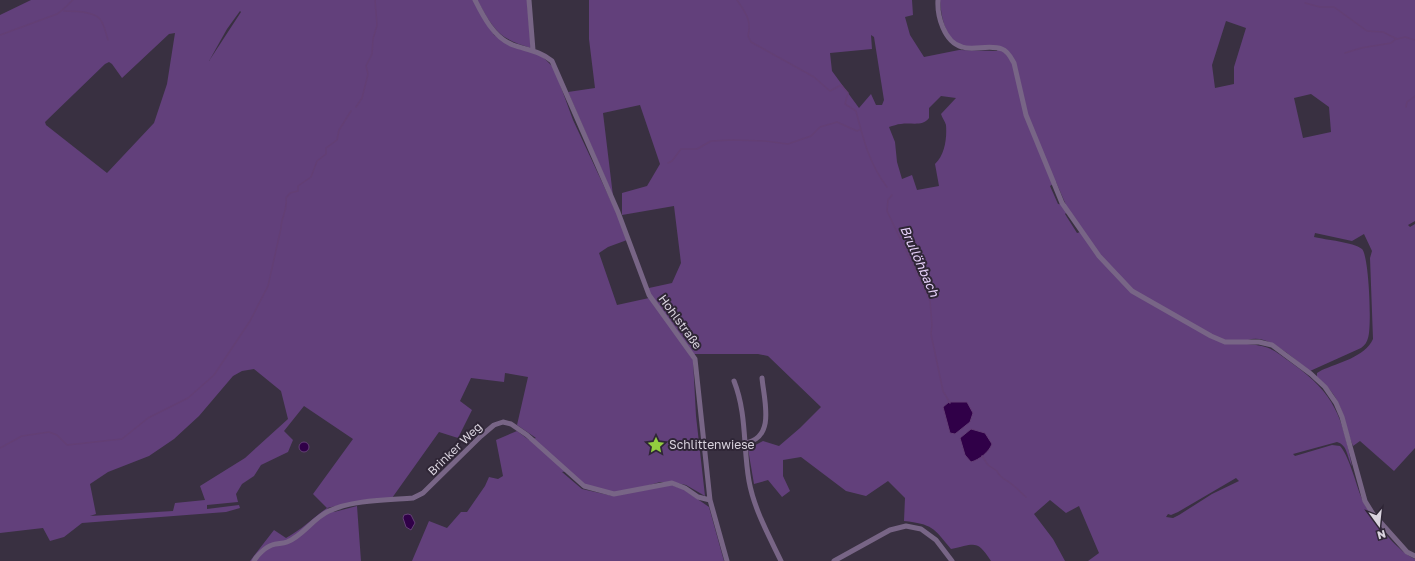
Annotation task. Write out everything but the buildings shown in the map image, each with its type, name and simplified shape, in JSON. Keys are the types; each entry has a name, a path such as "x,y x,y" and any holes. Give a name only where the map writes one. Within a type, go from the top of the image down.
{"street":[{"name":"Hohlstraße","path":"475,0 499,36 511,44 544,54 552,61 618,212 649,295 695,359 710,500 727,561"},
{"path":"529,0 533,50"},
{"path":"938,0 941,24 947,35 954,43 962,47 1003,49 1010,55 1014,63 1026,115 1062,203 1099,256 1114,274 1138,294 1210,336 1225,342 1258,342 1272,345 1311,374 1325,387 1336,403 1342,417 1364,501 1373,514 1407,552 1415,556"},
{"path":"745,443 756,439 765,429 766,419 762,378"},
{"path":"734,381 743,409 749,482 755,503 781,561"},
{"name":"Brinker Weg","path":"254,561 256,557 271,545 291,540 312,521 329,511 349,505 414,498 423,493 494,425 503,422 511,424 527,435 584,486 614,494 672,483 685,488 698,497 710,500"},
{"path":"834,561 890,530 906,526 921,529 936,540 952,561"}],"shaded area":[{"path":"31,0 473,0 494,35 510,45 540,54 554,68 573,120 617,214 627,240 608,247 599,253 617,305 649,298 649,288 672,283 681,263 674,206 622,215 622,193 647,186 660,164 640,105 603,113 613,196 568,92 595,88 589,39 589,0 912,0 913,15 905,17 910,35 924,57 959,50 997,51 999,47 969,47 961,46 956,43 951,38 945,26 941,13 940,0 1415,0 1415,221 1408,225 1410,227 1415,224 1415,448 1394,471 1360,441 1353,446 1338,401 1317,377 1317,373 1322,370 1358,355 1373,339 1370,258 1372,251 1364,234 1352,241 1315,233 1314,237 1346,243 1362,249 1368,277 1370,307 1368,339 1364,346 1310,371 1280,348 1264,340 1248,340 1247,344 1262,346 1276,352 1319,386 1334,408 1340,420 1352,466 1345,449 1337,442 1293,454 1295,456 1332,445 1340,446 1352,469 1360,494 1375,521 1399,548 1407,555 1415,559 1415,561 1088,561 1099,553 1079,506 1066,513 1050,500 1034,514 1053,539 1065,561 991,561 979,546 971,545 951,549 932,528 921,524 904,521 905,498 888,481 866,496 846,491 801,457 783,460 783,476 790,491 782,497 768,480 754,484 748,449 763,441 779,446 821,407 768,356 758,354 689,354 693,360 696,416 705,496 686,485 672,482 660,482 630,491 615,493 585,486 568,471 562,472 582,489 613,496 671,485 683,489 709,507 724,561 412,561 429,521 447,528 461,512 467,512 485,486 489,477 498,479 503,476 496,440 517,431 529,440 536,438 517,425 528,377 505,373 504,382 471,378 460,401 472,410 458,438 439,432 392,498 350,503 327,508 313,494 353,439 304,406 284,431 293,440 288,452 261,465 254,476 242,484 236,494 238,502 207,505 207,509 239,505 240,508 226,512 82,523 64,537 50,541 43,528 0,533 0,15","holes":["240,11 241,12 209,61 227,29","1226,21 1246,28 1234,67 1234,84 1215,88 1212,65","175,33 167,84 154,123 107,173 46,125 45,122 105,64 109,62 122,78 169,34","871,35 874,37 884,100 882,105 876,105 871,94 859,108 832,71 830,53 872,49","1311,94 1329,107 1331,132 1303,138 1294,98","941,96 956,98 941,114 946,125 946,135 945,146 941,156 935,164 939,186 917,190 912,175 902,179 897,162 895,142 889,127 900,124 920,123 929,118 929,108","1056,182 1066,205 1058,204 1050,186","1069,210 1084,231 1077,233 1065,214","254,369 281,391 288,419 245,458 200,486 205,500 175,503 173,511 90,516 96,514 90,484 108,472 149,456 174,439 199,416 233,376 242,371","1236,478 1239,481 1212,494 1173,518 1166,517 1168,514 1171,515 1178,512"]},
{"path":"477,0 527,0 531,48 503,36 493,25"},
{"path":"949,402 967,402 973,413 970,422 955,434 950,433 943,407"},
{"path":"971,429 985,433 992,444 989,450 971,462 965,455 960,438"},
{"path":"304,442 309,447 304,452 299,447"},
{"path":"357,506 361,561 250,561 274,530 286,538 302,528 327,508 334,512"},
{"path":"404,515 411,515 415,523 411,530 406,527 403,518"}],"waterway":[{"path":"0,35 57,14 73,0"},
{"path":"356,107 362,98 368,74 366,66 372,54 373,39 377,25 375,0"},
{"name":"Brullöhbach","path":"737,0 747,16 749,25 748,36 751,42 814,77 830,91 841,85 848,93 845,104 856,111 871,160 887,187"},
{"path":"1305,3 1320,7 1334,7 1367,31 1383,32 1397,39 1405,37 1415,40"},
{"path":"64,11 83,12 97,16 103,24 108,40"},
{"path":"1345,53 1361,48 1391,43 1396,39"},
{"path":"1406,107 1407,102 1415,96"},
{"path":"0,448 22,436 49,432 57,435 67,445 122,439 148,418 188,398 214,375 250,321 268,286 286,206 286,198 290,193 298,191 298,186 311,177 317,161 326,154 326,148 337,140 339,130 351,111"},
{"path":"668,163 672,161 681,149 697,149 711,141 765,141 788,144 811,136 820,127 837,122 857,131 861,129"},
{"name":"Brullöhbach","path":"892,195 888,200 887,211 930,301 932,325 931,334 943,391 950,403"},
{"name":"Brullöhbach","path":"982,456 988,465 997,471 1002,478 1012,484 1026,497"}],"place":[{"name":"Schlittenwiese","path":"656,445"}]}
